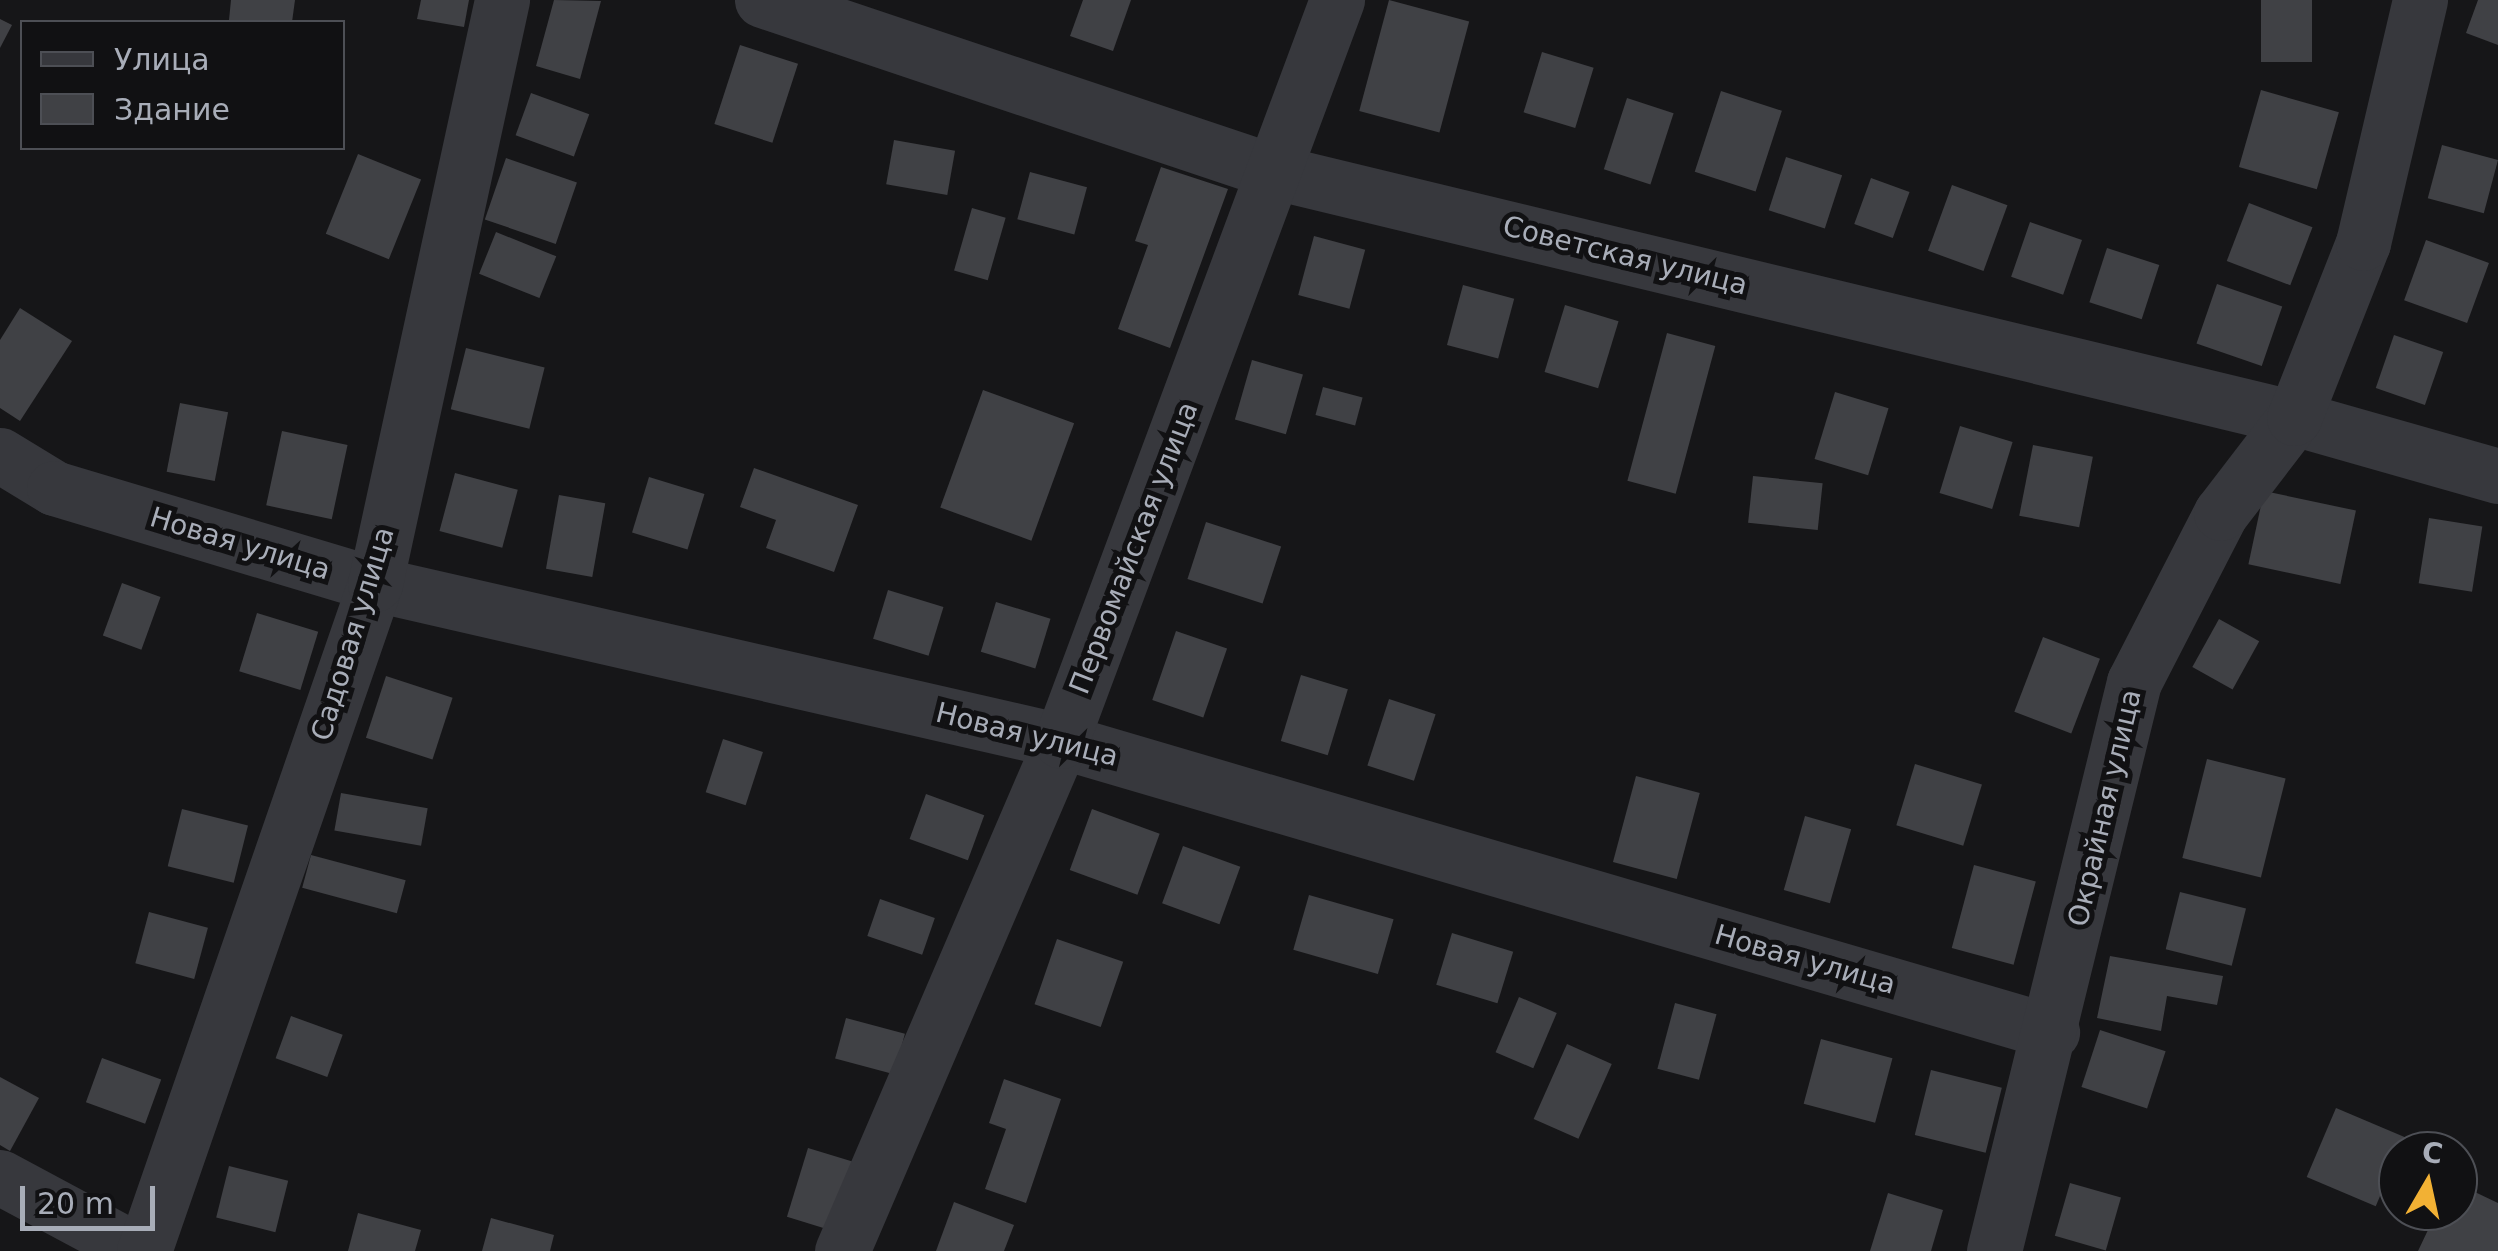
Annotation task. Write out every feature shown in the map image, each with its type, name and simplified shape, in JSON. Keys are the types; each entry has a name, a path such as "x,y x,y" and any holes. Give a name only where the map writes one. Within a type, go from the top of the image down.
{"street":[{"name":"Садовая улица","path":"141,1251 375,584 502,0"},
{"name":"Советская улица","path":"762,0 1276,172 2294,418 2498,476"},
{"name":"Первомайская улица","path":"842,1251 1061,740 1337,0"},
{"name":"Окрайная улица","path":"1994,1251 2052,1032 2134,682 2221,513 2294,418 2362,244 2420,0"},
{"name":"Новая улица","path":"0,455 54,488 375,584 1061,740 2052,1032"},
{"path":"0,1177 141,1251"}],"building":[{"path":"231,0 295,0 292,20 229,20"},
{"path":"421,0 469,0 464,27 417,19"},
{"path":"554,0 601,1 580,79 536,66"},
{"path":"1083,0 1131,0 1113,51 1070,36"},
{"path":"1389,0 1469,21 1439,133 1359,111"},
{"path":"2261,0 2312,0 2312,62 2261,62"},
{"path":"2478,0 2498,0 2498,45 2466,33"},
{"path":"0,19 12,25 0,48"},
{"path":"740,45 798,64 772,143 714,124"},
{"path":"1542,52 1594,68 1575,128 1524,112"},
{"path":"2261,90 2339,112 2317,189 2239,167"},
{"path":"1721,91 1782,111 1756,192 1695,172"},
{"path":"531,93 589,114 574,156 516,135"},
{"path":"1627,98 1674,113 1650,184 1604,169"},
{"path":"894,140 955,151 947,195 886,184"},
{"path":"2442,145 2498,160 2484,213 2428,198"},
{"path":"358,154 421,179 389,259 326,234"},
{"path":"1786,157 1842,175 1825,228 1769,210"},
{"path":"506,158 577,182 556,244 485,219"},
{"path":"1161,167 1228,189 1170,348 1118,329 1148,245 1135,241"},
{"path":"1030,172 1087,187 1074,235 1017,219"},
{"path":"1871,178 1910,192 1893,238 1854,224"},
{"path":"1952,185 2007,205 1984,271 1928,251"},
{"path":"2249,203 2312,227 2290,285 2227,261"},
{"path":"972,208 1006,218 988,280 954,270"},
{"path":"2030,222 2082,240 2063,295 2011,277"},
{"path":"496,232 556,256 539,298 479,274"},
{"path":"1314,236 1365,250 1349,309 1298,295"},
{"path":"2426,240 2489,263 2467,323 2404,300"},
{"path":"2107,248 2159,265 2142,319 2089,302"},
{"path":"2217,284 2282,306 2262,366 2196,344"},
{"path":"1463,285 1514,299 1498,359 1447,345"},
{"path":"1565,305 1619,321 1598,388 1545,372"},
{"path":"20,308 72,341 20,421 0,408 0,340"},
{"path":"1667,333 1715,346 1676,494 1627,481"},
{"path":"2394,335 2443,352 2425,405 2376,388"},
{"path":"466,348 545,368 529,429 451,409"},
{"path":"1252,360 1303,375 1286,434 1235,420"},
{"path":"1323,387 1363,398 1355,426 1315,415"},
{"path":"983,390 1074,423 1031,541 940,507"},
{"path":"1835,392 1889,408 1868,475 1815,459"},
{"path":"180,403 228,412 215,481 167,472"},
{"path":"1960,426 2013,442 1992,509 1940,493"},
{"path":"282,431 348,445 332,519 266,505"},
{"path":"2033,445 2093,457 2079,527 2019,516"},
{"path":"754,468 858,505 834,572 766,548 776,520 740,507"},
{"path":"455,473 518,490 502,548 439,531"},
{"path":"1753,476 1823,483 1818,530 1748,523"},
{"path":"649,477 704,494 688,549 632,532"},
{"path":"2264,491 2356,511 2340,584 2248,564"},
{"path":"559,495 605,503 592,577 546,569"},
{"path":"2429,518 2482,526 2472,592 2419,583"},
{"path":"1206,522 1281,546 1263,603 1187,579"},
{"path":"122,583 161,597 141,650 103,636"},
{"path":"888,590 943,607 929,656 873,639"},
{"path":"996,602 1051,619 1035,668 981,652"},
{"path":"257,613 318,632 300,690 239,671"},
{"path":"2219,619 2259,641 2233,689 2192,667"},
{"path":"1176,631 1227,649 1203,718 1152,700"},
{"path":"2043,637 2100,659 2071,734 2014,712"},
{"path":"1301,675 1348,689 1328,755 1281,741"},
{"path":"386,676 453,698 432,759 366,738"},
{"path":"1389,699 1436,714 1414,781 1367,766"},
{"path":"723,739 763,752 746,805 706,792"},
{"path":"2207,759 2286,779 2261,878 2182,858"},
{"path":"1915,764 1982,784 1963,846 1896,825"},
{"path":"1636,776 1700,793 1677,879 1613,862"},
{"path":"341,793 428,808 421,846 334,830"},
{"path":"926,794 984,815 968,860 910,839"},
{"path":"182,809 248,825 234,883 168,866"},
{"path":"1092,809 1160,834 1137,895 1070,870"},
{"path":"1805,816 1851,829 1830,903 1784,890"},
{"path":"1183,846 1240,867 1219,924 1162,903"},
{"path":"311,855 406,880 397,913 302,888"},
{"path":"1974,865 2036,882 2014,965 1952,948"},
{"path":"2180,892 2246,908 2232,966 2166,949"},
{"path":"1309,895 1394,919 1378,974 1293,950"},
{"path":"880,899 935,918 922,955 867,936"},
{"path":"149,912 208,928 194,979 135,963"},
{"path":"1452,933 1513,952 1497,1003 1436,985"},
{"path":"1057,939 1123,962 1101,1027 1035,1004"},
{"path":"2110,956 2223,976 2217,1005 2167,996 2161,1031 2097,1018"},
{"path":"1519,997 1557,1013 1533,1068 1496,1052"},
{"path":"1675,1003 1717,1014 1699,1080 1657,1069"},
{"path":"291,1016 343,1035 327,1077 276,1058"},
{"path":"846,1018 905,1034 894,1074 835,1059"},
{"path":"2100,1030 2166,1051 2147,1108 2081,1087"},
{"path":"1821,1039 1892,1058 1875,1123 1804,1104"},
{"path":"1567,1044 1612,1064 1578,1139 1534,1119"},
{"path":"102,1058 161,1080 145,1124 86,1102"},
{"path":"1931,1070 2002,1088 1986,1153 1915,1135"},
{"path":"0,1077 39,1098 10,1151 0,1145"},
{"path":"1004,1079 1061,1099 1026,1203 985,1189 1006,1129 989,1123"},
{"path":"2336,1108 2390,1131 2378,1131 2376,1206 2307,1177"},
{"path":"808,1148 872,1168 851,1236 787,1217"},
{"path":"229,1166 288,1181 275,1232 216,1217"},
{"path":"2070,1183 2121,1198 2106,1250 2055,1236"},
{"path":"1888,1193 1943,1210 1931,1251 1870,1251"},
{"path":"2478,1194 2498,1203 2498,1251 2418,1251 2428,1231 2478,1231"},
{"path":"954,1202 1014,1225 1004,1251 936,1251"},
{"path":"358,1213 421,1230 415,1251 348,1251"},
{"path":"491,1218 554,1235 550,1251 482,1251"}]}
